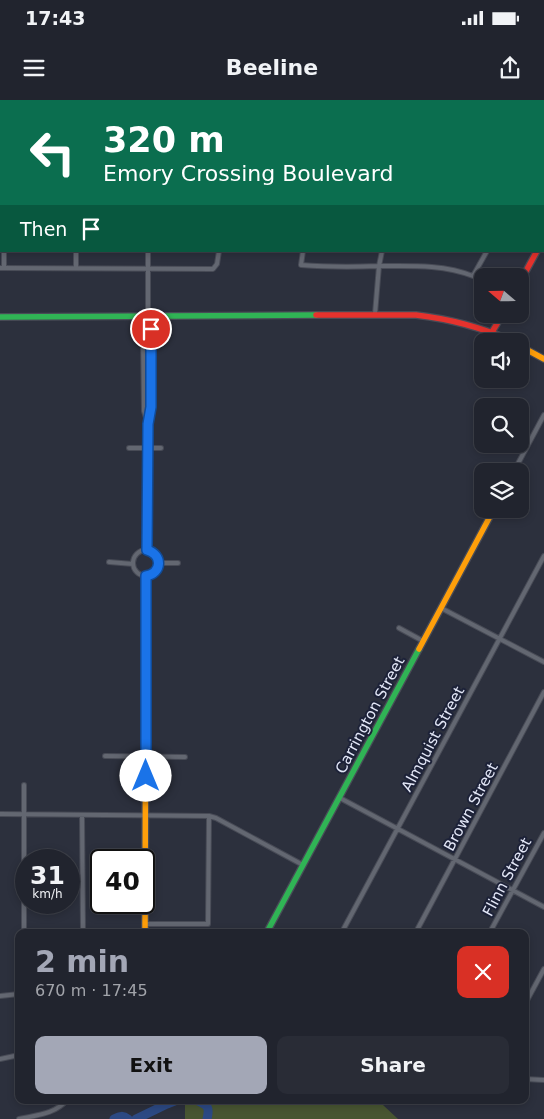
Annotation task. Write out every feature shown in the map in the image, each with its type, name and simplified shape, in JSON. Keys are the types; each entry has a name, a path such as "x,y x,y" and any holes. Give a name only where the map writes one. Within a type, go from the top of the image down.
{"street":[{"path":"4,252 2,268 213,269 217,264 219,252"},
{"path":"76,252 76,268"},
{"path":"147,550 148,424 151,407 151,329 148,316 148,252"},
{"path":"303,252 301,265 408,265 444,269 473,276 486,252"},
{"path":"375,314 382,252"},
{"path":"528,268 536,252"},
{"path":"0,316 416,315 434,316 470,324 492,332 497,323"},
{"path":"148,316 144,328 144,412 148,424"},
{"path":"529,351 544,359"},
{"path":"518,463 544,415"},
{"path":"129,448 161,448"},
{"name":"Carrington Street","path":"270,929 489,518"},
{"path":"147,550 158,557 159,563 154,573 146,576 138,573 134,564 136,555 147,550"},
{"name":"Almquist Street","path":"344,929 544,556"},
{"path":"109,562 134,564"},
{"path":"159,563 178,563"},
{"path":"145,929 146,576"},
{"path":"441,608 544,662"},
{"path":"399,628 424,641"},
{"name":"Brown Street","path":"418,929 544,692"},
{"path":"105,756 185,757"},
{"path":"24,785 24,929"},
{"path":"340,798 544,907"},
{"path":"0,814 209,816 303,865"},
{"path":"82,815 82,929"},
{"path":"145,924 208,924 209,816"},
{"name":"Flinn Street","path":"492,929 544,833"},
{"path":"529,997 544,970"},
{"path":"0,996 15,994"},
{"path":"0,1059 15,1055"},
{"path":"529,1080 544,1080"},
{"path":"19,1119 53,1112 64,1104"}],"green space":[{"path":"185,1104 381,1104 398,1119 185,1119"}],"waterway":[{"path":"136,1119 167,1104"},
{"path":"204,1104 207,1107 207,1119"},
{"path":"114,1119 121,1116 128,1119"}],"traffic: fast":[{"path":"0,317 316,315"},
{"path":"269,929 419,649"}],"traffic: slow":[{"path":"529,351 544,359"},
{"path":"419,649 489,518"},
{"path":"145,929 146,576"}],"traffic: jam":[{"path":"528,268 536,252"},
{"path":"316,315 416,315 465,324 492,333"},
{"path":"492,332 498,323"}],"route":[{"path":"146,776 146,576 154,573 159,563 158,557 147,550 151,329"}]}
